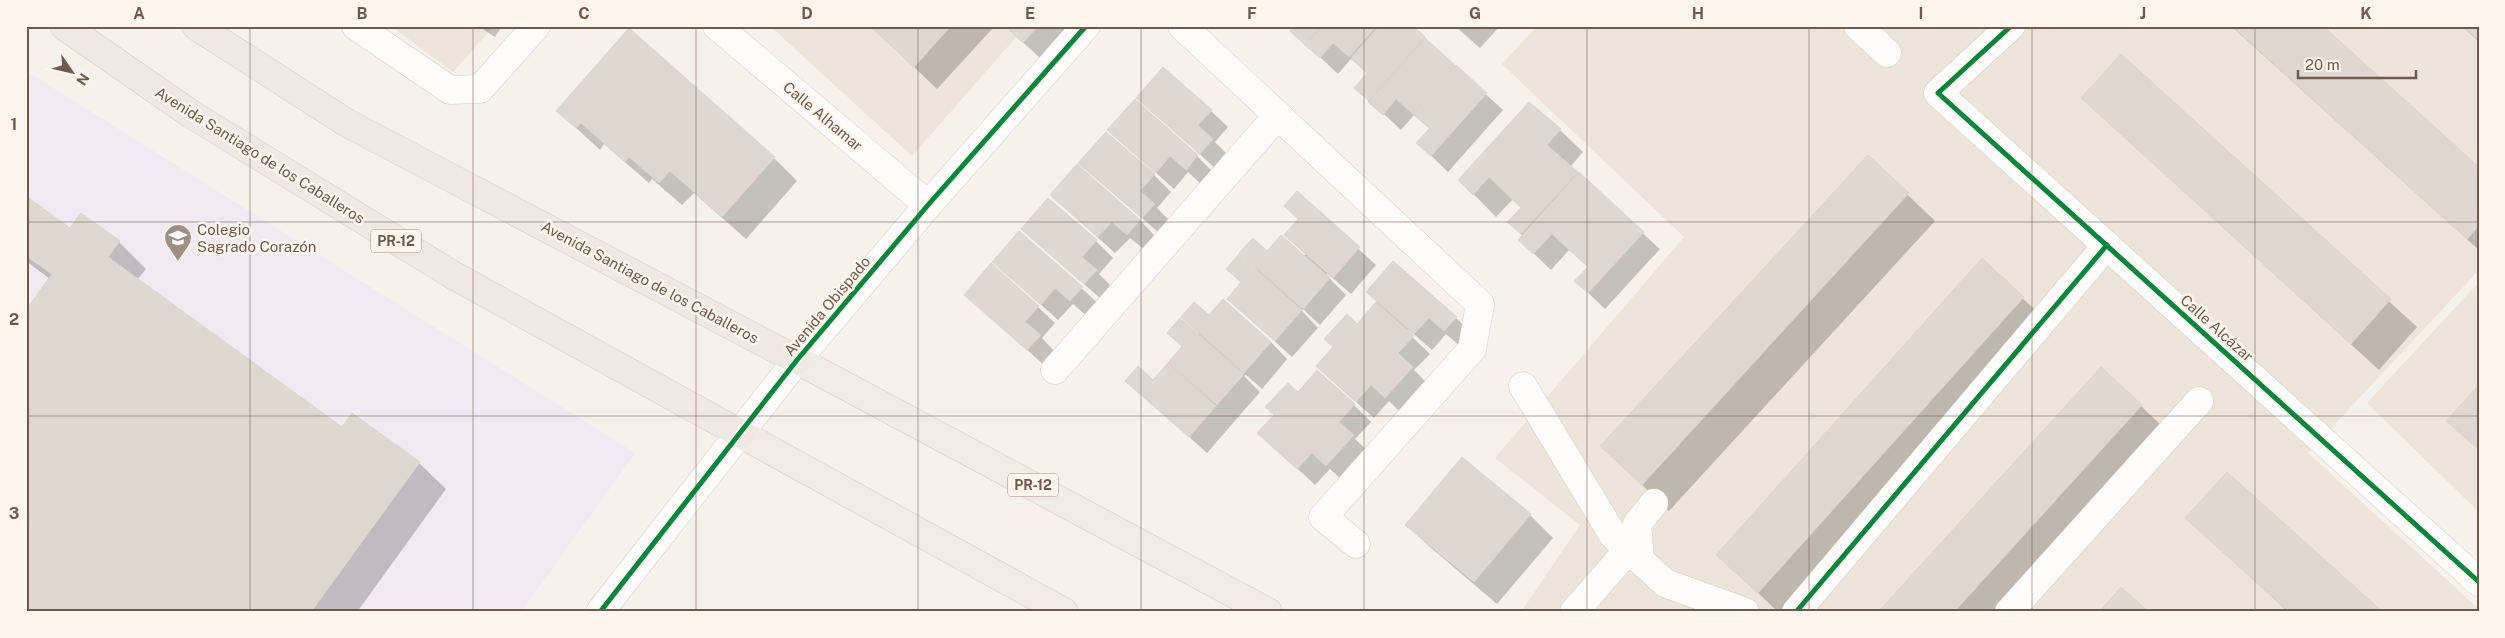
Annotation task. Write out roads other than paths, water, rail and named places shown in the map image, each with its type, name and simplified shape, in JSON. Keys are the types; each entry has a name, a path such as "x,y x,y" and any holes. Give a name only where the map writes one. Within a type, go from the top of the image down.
{"highway":[{"name":"Avenida Santiago de los Caballeros","path":"64,26 191,114 451,274 741,434"},
{"name":"Avenida Santiago de los Caballeros","path":"196,26 347,123 797,360"}],"main road":[{"name":"Avenida Santiago de los Caballeros","path":"797,360 1268,612"},
{"name":"Avenida Santiago de los Caballeros","path":"741,434 1064,612"}],"street":[{"path":"356,26 450,90 480,89 536,26"},
{"name":"Calle Alhamar","path":"717,26 928,205"},
{"name":"Avenida Obispado","path":"600,612 797,360 928,205 1086,26"},
{"path":"1182,26 1480,304 1472,349 1323,517 1356,544"},
{"path":"1858,26 1887,53"},
{"name":"Calle Alcázar","path":"2011,26 1938,93 2479,582"},
{"path":"1055,370 1278,115"},
{"path":"1796,612 2107,245"},
{"path":"1523,386 1613,535 1664,583 1744,612"},
{"path":"2009,612 2199,401"},
{"path":"1574,612 1634,554 1637,524 1654,504"}],"place":[{"name":"Colegio Sagrado Corazón","path":"178,262"}]}
